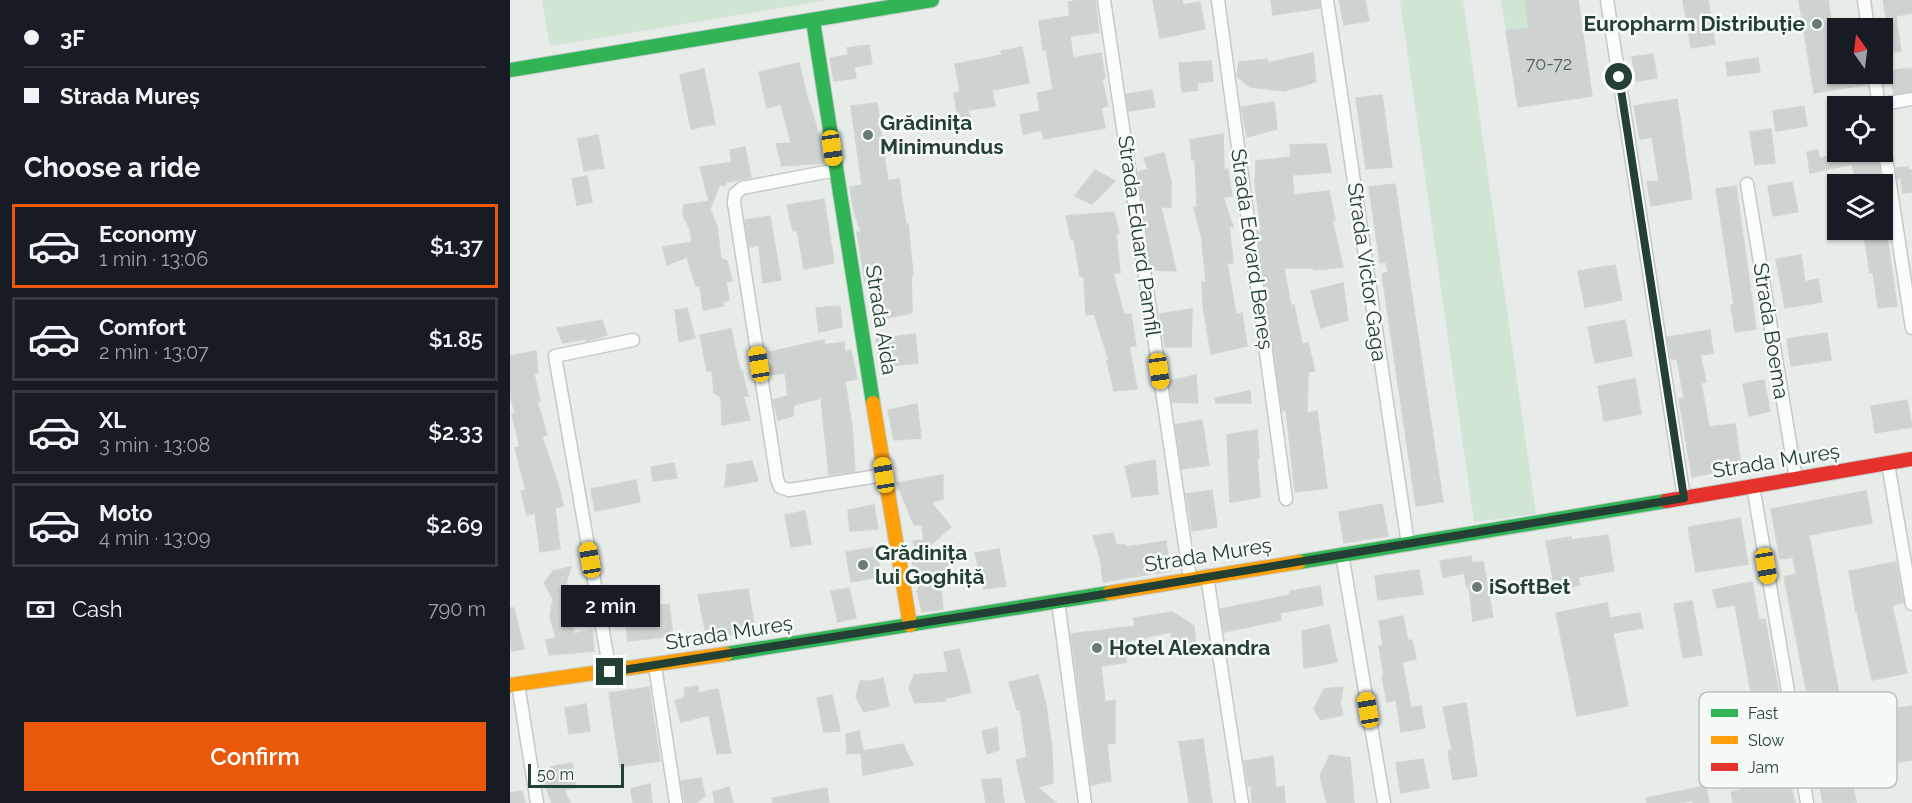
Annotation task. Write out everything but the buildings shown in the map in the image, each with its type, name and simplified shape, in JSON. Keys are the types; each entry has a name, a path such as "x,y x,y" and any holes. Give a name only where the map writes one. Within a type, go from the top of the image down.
{"street":[{"path":"510,70 932,0"},
{"name":"Strada Eduard Pamfil","path":"1104,0 1190,579"},
{"name":"Strada Edvard Beneș","path":"1218,0 1286,499"},
{"name":"Strada Victor Gaga","path":"1327,0 1408,544"},
{"path":"1607,0 1684,498"},
{"path":"1864,0 1867,18"},
{"name":"Strada Aida","path":"813,21 884,475 910,625"},
{"path":"1893,103 1912,99"},
{"path":"1887,162 1912,328"},
{"path":"836,170 742,188 735,194 734,203 777,479 780,487 789,490 884,475"},
{"name":"Strada Boema","path":"1747,184 1796,479"},
{"path":"610,672 555,356 633,340"},
{"name":"Strada Mureș","path":"514,685 655,666 910,625 1912,459"},
{"path":"1888,464 1912,604"},
{"path":"1753,486 1788,692"},
{"path":"1342,554 1384,803"},
{"path":"1207,576 1242,803"},
{"path":"1058,601 1085,803"},
{"path":"655,666 676,803"},
{"path":"514,685 537,803"},
{"path":"1804,788 1807,803"}],"green space":[{"path":"542,0 829,0 550,46"},
{"path":"1400,0 1463,0 1536,514 1474,522"},
{"path":"1501,0 1525,0 1529,28 1506,31"}],"traffic: fast":[{"path":"510,70 932,0"},
{"path":"813,21 873,403"},
{"path":"1299,562 1666,501"},
{"path":"726,654 1109,593"}],"traffic: slow":[{"path":"873,403 910,625"},
{"path":"1109,593 1299,562"},
{"path":"510,685 726,654"}],"traffic: jam":[{"path":"1666,501 1912,459"}],"place":[{"name":"Europharm Distribuție","path":"1817,24"},
{"name":"Grădinița Minimundus","path":"868,135"},
{"name":"Grădinița lui Goghiță","path":"863,565"},
{"name":"iSoftBet","path":"1477,587"},
{"name":"Hotel Alexandra","path":"1097,648"}],"route":[{"path":"610,672 1080,598 1684,498 1619,77"}]}
